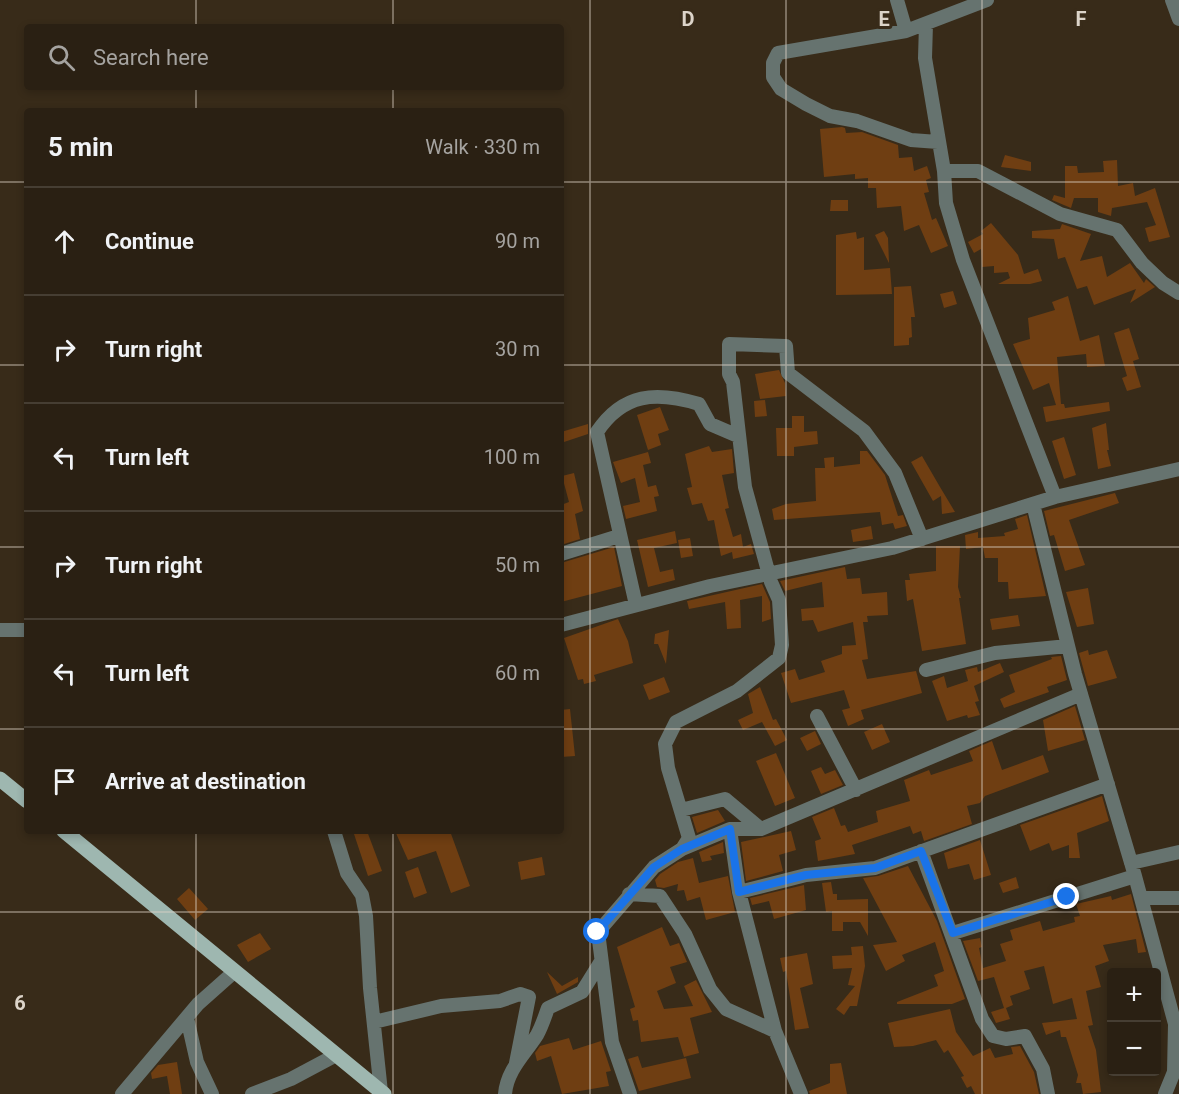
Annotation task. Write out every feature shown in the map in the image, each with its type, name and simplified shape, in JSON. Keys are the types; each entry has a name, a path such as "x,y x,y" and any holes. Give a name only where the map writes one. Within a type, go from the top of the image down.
{"main road":[{"path":"0,779 24,799"},
{"path":"68,834 383,1093"}],"street":[{"path":"897,0 906,31"},
{"path":"938,142 911,140 857,121 830,116 781,89 773,76 773,63 778,53 906,31 987,0"},
{"path":"1172,0 1179,19"},
{"path":"926,24 925,58 944,171 946,203 963,260 1055,497"},
{"path":"944,171 978,171 1060,214 1117,230 1142,262 1163,283 1179,293"},
{"path":"682,849 689,838 668,768 665,744 676,722 737,691 779,658 782,645 778,600 745,487 733,382 729,374 729,344 786,346 788,373 864,431 895,472 922,539"},
{"path":"636,605 618,536 597,432 609,414 633,399 671,395 699,404 710,424 738,436"},
{"path":"564,624 770,573 892,548 1055,497 1179,469"},
{"path":"1033,504 1081,694 1166,986 1178,1042 1174,1072 1165,1094"},
{"path":"564,553 618,536"},
{"path":"0,630 24,630"},
{"path":"926,670 995,653 1068,646"},
{"path":"630,1094 612,1042 597,932 654,867 682,849 730,829 761,828 1081,694"},
{"path":"817,716 856,789"},
{"path":"739,892 806,875 875,868 1108,784"},
{"path":"681,810 725,800 761,828"},
{"path":"730,829 739,892 775,1031 801,1094"},
{"path":"335,834 347,873 362,895 383,1093"},
{"path":"921,851 953,933 982,1018 993,1036 1006,1039 1025,1036 1043,1069 1048,1094"},
{"path":"953,933 1179,852"},
{"path":"629,894 660,896 685,934 705,980 726,1009 747,1021 775,1031"},
{"path":"1141,898 1179,898"},
{"path":"505,1094 506,1085 516,1063 538,1034 548,1008 582,992 600,963"},
{"path":"122,1094 198,1004 234,972"},
{"path":"374,1022 441,1006 500,1001 520,994 529,997 516,1063"},
{"path":"187,1018 197,1062 212,1094"},
{"path":"252,1094 291,1079 336,1055"}],"building":[{"path":"845,128 846,133 862,132 898,145 899,158 912,157 914,171 927,166 931,178 926,180 929,192 924,193 932,220 936,218 948,246 931,253 919,225 904,231 901,206 877,208 876,188 868,188 868,178 855,179 855,174 824,177 820,129"},
{"path":"1005,155 1031,162 1031,171 1001,167"},
{"path":"1117,160 1118,186 1133,183 1135,196 1155,188 1170,237 1149,242 1145,228 1156,225 1147,202 1112,208 1111,216 1098,212 1098,198 1074,198 1071,208 1052,200 1054,195 1065,198 1065,166 1077,166 1078,173 1104,172 1103,161"},
{"path":"831,200 848,200 848,211 830,211"},
{"path":"991,223 1018,255 1024,274 1038,269 1042,281 1030,284 998,284 1010,278 1008,272 994,273 994,266 982,267 981,249 974,253 968,242 983,234 981,231"},
{"path":"1062,224 1091,234 1080,261 1102,256 1107,277 1130,263 1144,283 1146,279 1155,287 1130,303 1136,289 1094,305 1087,286 1077,289 1065,257 1058,259 1054,239 1032,238 1032,231 1060,229"},
{"path":"884,231 888,238 889,263 875,235"},
{"path":"856,232 857,239 864,237 864,270 890,268 892,294 836,295 836,235"},
{"path":"911,286 915,317 911,317 912,337 909,338 909,345 894,346 894,287"},
{"path":"953,291 957,304 944,308 940,294"},
{"path":"1068,296 1080,341 1099,335 1105,366 1087,367 1086,354 1057,357 1061,404 1064,404 1065,408 1109,402 1110,411 1046,422 1043,407 1056,405 1049,383 1033,390 1013,344 1030,339 1028,318 1055,310 1052,302"},
{"path":"1129,328 1139,359 1133,361 1141,387 1127,391 1122,378 1127,376 1114,333"},
{"path":"779,370 785,383 786,396 760,399 755,374"},
{"path":"765,400 767,416 755,417 754,401"},
{"path":"660,407 669,430 658,434 661,445 648,450 637,415"},
{"path":"792,416 804,416 804,432 817,431 818,444 794,447 794,456 777,456 776,428 792,428"},
{"path":"1106,423 1109,450 1107,450 1111,466 1098,469 1092,428"},
{"path":"588,424 588,434 564,442 564,431"},
{"path":"1064,437 1076,475 1064,479 1052,441"},
{"path":"709,446 712,452 732,449 734,473 722,475 729,508 725,509 733,537 741,534 743,547 751,544 754,554 733,559 732,552 721,556 714,520 708,521 702,503 692,505 687,488 692,487 685,454"},
{"path":"860,451 867,451 885,475 898,516 903,515 907,526 895,529 893,523 882,525 880,512 774,520 772,509 786,504 816,501 815,468 825,468 824,458 834,457 834,467 860,464"},
{"path":"648,452 651,463 643,465 648,487 656,485 659,496 654,497 657,511 626,519 623,506 640,502 635,478 621,483 613,462"},
{"path":"922,456 955,512 942,514 941,496 933,501 911,462"},
{"path":"574,473 583,511 575,514 580,539 564,544 564,504 569,502 564,476"},
{"path":"1115,493 1119,503 1069,520 1085,565 1065,571 1054,535 1050,536 1044,511"},
{"path":"1027,515 1046,596 1009,599 1008,582 998,582 998,558 985,558 983,547 966,549 965,535 978,532 978,538 1005,536 1004,533 1018,529 1015,519"},
{"path":"871,526 873,539 853,542 851,530"},
{"path":"675,531 677,543 654,548 660,572 673,569 675,580 648,587 637,540"},
{"path":"690,538 693,556 681,558 678,540"},
{"path":"936,546 960,546 958,587 966,644 922,651 913,599 907,601 905,580 910,580 909,574 936,571"},
{"path":"614,547 622,586 564,601 564,562"},
{"path":"845,567 847,579 860,578 862,594 887,592 888,615 867,616 868,622 863,622 868,659 862,660 867,679 916,671 922,693 861,710 864,719 848,726 842,710 850,708 844,690 791,703 781,673 795,669 799,680 825,672 821,661 842,654 842,646 856,645 853,622 818,632 813,620 802,621 801,609 824,607 822,582 785,591 780,581"},
{"path":"762,584 770,602 771,619 762,622 762,596 740,600 741,628 727,629 725,602 689,609 687,601"},
{"path":"1088,588 1094,624 1077,627 1066,592"},
{"path":"1018,615 1020,626 992,630 990,619"},
{"path":"618,619 628,641 633,663 594,675 596,681 584,684 583,679 578,680 564,638"},
{"path":"669,630 666,664 658,644 654,644 655,634"},
{"path":"1088,650 1089,655 1107,650 1117,678 1088,686 1079,653"},
{"path":"1061,656 1067,680 1047,687 1049,692 1004,708 1000,699 1015,692 1009,675 1052,659 1051,657"},
{"path":"1000,663 1004,672 974,686 979,701 975,702 980,715 968,718 967,715 947,721 932,681 944,676 947,688 968,681 965,670 977,667 978,672"},
{"path":"664,677 670,692 649,700 643,685"},
{"path":"760,687 773,720 776,719 787,740 775,746 762,722 743,730 738,720 753,713 748,694"},
{"path":"1075,706 1085,740 1048,751 1043,720"},
{"path":"570,709 575,756 564,757 564,710"},
{"path":"882,724 890,742 872,750 864,732"},
{"path":"815,731 821,744 807,751 800,738"},
{"path":"992,741 1002,770 1043,755 1049,772 985,796 980,803 967,806 972,824 924,841 921,831 913,834 910,826 852,845 855,854 818,861 815,841 821,839 812,817 834,808 841,826 845,825 848,832 878,822 876,811 910,801 904,780 929,770 931,775 973,761 969,751"},
{"path":"776,753 795,798 775,806 756,761"},
{"path":"821,767 825,774 835,770 843,785 821,794 811,771"},
{"path":"1102,796 1109,821 1077,833 1080,858 1069,858 1069,845 1052,851 1049,843 1030,851 1020,825"},
{"path":"718,810 725,821 697,833 692,817"},
{"path":"791,831 796,850 779,855 783,871 746,881 741,842"},
{"path":"354,834 368,834 382,871 368,876"},
{"path":"396,834 451,834 470,886 451,893 436,851 408,860"},
{"path":"980,840 991,875 974,880 969,864 948,869 944,853"},
{"path":"723,842 724,853 710,856 712,860 702,862 699,852"},
{"path":"542,857 545,875 521,880 518,862"},
{"path":"693,858 699,883 728,876 735,912 706,920 700,897 687,901 684,890 677,891 678,884 664,888 657,887 655,880 660,874 678,862"},
{"path":"908,866 937,921 965,999 952,1004 897,1004 897,1002 938,986 934,975 944,971 935,942 902,955 905,961 886,971 873,945 897,942 863,878 878,876"},
{"path":"418,867 427,893 414,898 405,872"},
{"path":"1016,877 1019,888 1003,893 999,883"},
{"path":"831,882 833,894 837,894 837,900 868,899 868,936 860,922 843,922 843,931 832,931 832,911 826,912 822,883"},
{"path":"804,885 806,910 774,919 769,901 752,905 750,898"},
{"path":"189,888 208,909 195,920 177,899"},
{"path":"1131,894 1146,952 1138,953 1136,939 1103,945 1109,961 1095,966 1101,987 1086,991 1093,1025 1088,1026 1096,1050 1101,1092 1083,1094 1081,1083 1076,1083 1078,1075 1066,1037 1061,1037 1060,1030 1046,1035 1042,1023 1077,1019 1072,998 1053,1004 1044,966 1024,971 1030,989 1010,996 1013,1005 1006,1008 1010,1019 996,1023 991,1012 1004,1008 994,977 978,981 963,941 980,938 982,947 979,948 983,968 1006,961 1000,944 1013,940 1010,930 1040,921 1043,931 1075,922 1074,917 1080,916 1076,904 1111,896 1112,900"},
{"path":"662,927 670,946 679,943 687,962 670,967 676,983 657,991 664,1009 693,1006 684,986 696,980 712,1012 690,1018 699,1053 684,1057 678,1037 641,1042 638,1020 633,1021 630,1009 635,1007 617,947"},
{"path":"260,933 271,949 248,962 237,945"},
{"path":"863,946 865,966 857,1006 850,1006 844,1015 836,1009 855,986 848,985 852,968 833,969 832,956 852,955 851,947"},
{"path":"807,953 813,984 800,988 809,1028 795,1030 786,971 783,972 780,958"},
{"path":"547,972 562,986 578,977 578,982 557,994"},
{"path":"950,1009 956,1032 973,1056 990,1048 995,1058 1013,1054 1011,1047 1020,1046 1034,1072 1039,1094 975,1094 971,1086 967,1088 961,1077 964,1076 948,1050 944,1053 936,1040 913,1046 894,1047 888,1023"},
{"path":"569,1038 573,1050 601,1041 611,1071 606,1072 609,1086 562,1094 551,1056 537,1061 535,1053 540,1046"},
{"path":"638,1056 642,1068 686,1058 691,1078 639,1091 628,1059"},
{"path":"177,1062 182,1094 170,1094 167,1076 152,1079 151,1073 158,1065"},
{"path":"841,1063 847,1094 810,1094 809,1091 830,1083 830,1064"}],"route":[{"path":"597,932 654,867 682,849 730,829 739,892 806,875 875,868 921,851 953,933 1067,897"}]}
